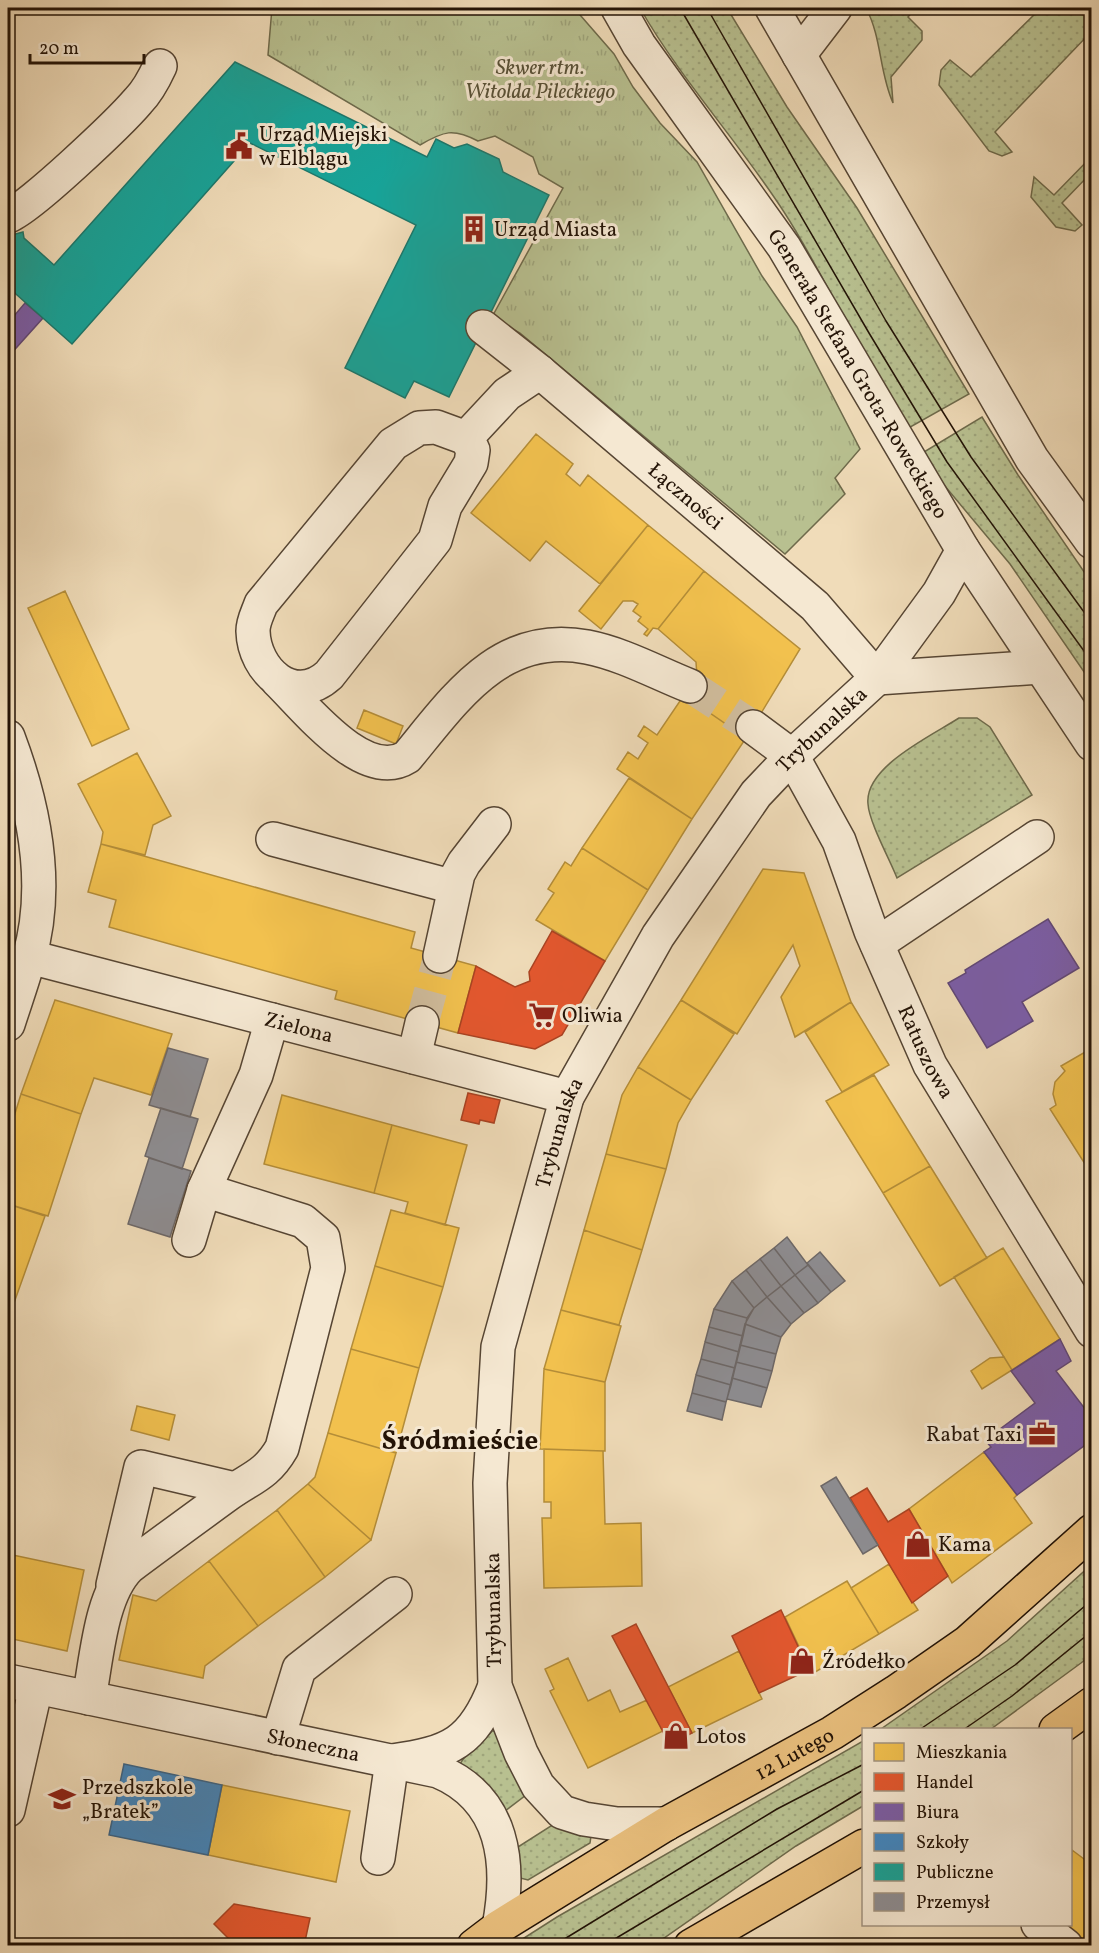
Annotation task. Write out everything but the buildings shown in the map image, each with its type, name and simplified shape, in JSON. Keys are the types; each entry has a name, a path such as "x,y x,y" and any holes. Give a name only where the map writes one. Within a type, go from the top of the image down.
{"main road":[{"name":"12 Lutego","path":"486,1936 666,1824 832,1733 896,1692 968,1642 1092,1531"},
{"path":"1059,1728 1092,1704"},
{"path":"691,1946 862,1847"}],"street":[{"name":"Generała Stefana Grota-Roweckiego","path":"618,8 639,45 784,247 963,550 1092,744"},
{"path":"772,8 1032,459 1092,542"},
{"path":"799,55 835,8"},
{"path":"8,216 47,187 137,103 152,84 160,66"},
{"name":"Łączności","path":"483,327 540,372 815,606 877,678"},
{"path":"466,438 507,394 540,372"},
{"path":"318,721 312,704 318,685 336,667 435,540 445,506 471,463 473,450 466,438 436,427 419,428 393,444 261,604 253,632 256,649 271,674 318,721 350,750 383,762 398,763 407,757 478,676 499,660 518,652 547,646 569,644 597,650 690,686"},
{"name":"Trybunalska","path":"495,1686 490,1483 498,1347 567,1096 658,936 756,794 792,756 877,678 939,593 963,550"},
{"name":"Trybunalska","path":"877,678 1040,667"},
{"path":"271,674 295,689 318,685"},
{"path":"753,727 792,756"},
{"path":"8,737 28,806 36,847 39,884 30,957 8,1024"},
{"name":"Ratuszowa","path":"792,756 838,842 877,944 930,1065 1082,1297 1092,1331"},
{"path":"440,956 454,886 464,863 494,824"},
{"path":"877,944 1037,837"},
{"path":"273,839 454,886"},
{"name":"Zielona","path":"30,957 567,1096"},
{"path":"189,1240 204,1190 256,1075 272,1020"},
{"path":"414,1057 422,1023"},
{"path":"112,1588 129,1567 235,1489 258,1478 273,1464 282,1448 328,1268 327,1250 323,1238 303,1221 204,1190"},
{"path":"89,1698 141,1467 235,1489"},
{"path":"278,1738 299,1669 395,1594"},
{"path":"8,1810 22,1684"},
{"name":"Słoneczna","path":"22,1684 392,1761 451,1776 477,1798 489,1815 502,1848 506,1873 486,1936"},
{"path":"378,1858 392,1761 429,1756 452,1747 478,1723 495,1686"},
{"path":"495,1686 521,1754 538,1786 562,1812 584,1819 617,1824 666,1824"},
{"path":"1041,1926 1066,1946"}],"green space":[{"name":"Skwer rtm. Witolda Pileckiego","path":"272,8 574,8 614,54 633,87 660,123 697,162 762,276 797,327 860,449 835,478 845,494 785,554 520,333 492,317 563,188 539,174 533,157 495,136 478,141 462,134 449,133 420,145 268,55"},
{"path":"640,8 727,8 787,107 857,208 969,394 905,430 784,212 673,60"},
{"path":"866,8 916,8 908,17 922,31 922,40 891,77 893,103 885,79 875,31"},
{"path":"1041,8 1091,8 1091,32 995,132 1012,152 1002,156 989,151 939,85 941,70 950,60 971,77"},
{"path":"1091,157 1091,173 1062,203 1082,225 1075,231 1056,227 1031,197 1034,177 1054,195"},
{"path":"982,417 1018,475 1091,582 1091,682 1010,564 919,455"},
{"path":"959,718 977,718 990,727 1032,795 897,878 869,812 870,790 877,777 901,754"},
{"path":"1091,1565 1091,1655 1081,1663 992,1728 882,1728 1007,1641"},
{"path":"492,1731 496,1731 526,1795 505,1811 460,1765 465,1757"},
{"path":"862,1742 862,1807 796,1846 651,1946 513,1945 557,1917"},
{"path":"557,1822 591,1836 590,1843 528,1880 520,1878 518,1847"}],"tunnel":[{"path":"690,686 753,727"},
{"path":"422,1023 440,956"}],"tram line":[{"path":"680,8 869,333 947,462 1092,662"},
{"path":"707,8 886,321 971,457 1092,623"},
{"path":"922,1728 1015,1665 1092,1600"},
{"path":"966,1728 1012,1696 1092,1631"},
{"path":"553,1946 777,1809 862,1765"},
{"path":"603,1946 862,1791"}],"place":[{"name":"Urząd Miejski w Elblągu","path":"239,146"},
{"name":"Urząd Miasta","path":"474,229"},
{"name":"Oliwia","path":"542,1015"},
{"name":"Rabat Taxi","path":"1042,1434"},
{"name":"Kama","path":"918,1544"},
{"name":"Źródełko","path":"802,1661"},
{"name":"Lotos","path":"676,1736"},
{"name":"Przedszkole „Bratek”","path":"62,1799"}],"district":[{"name":"Śródmieście","path":"460,1440"}]}
